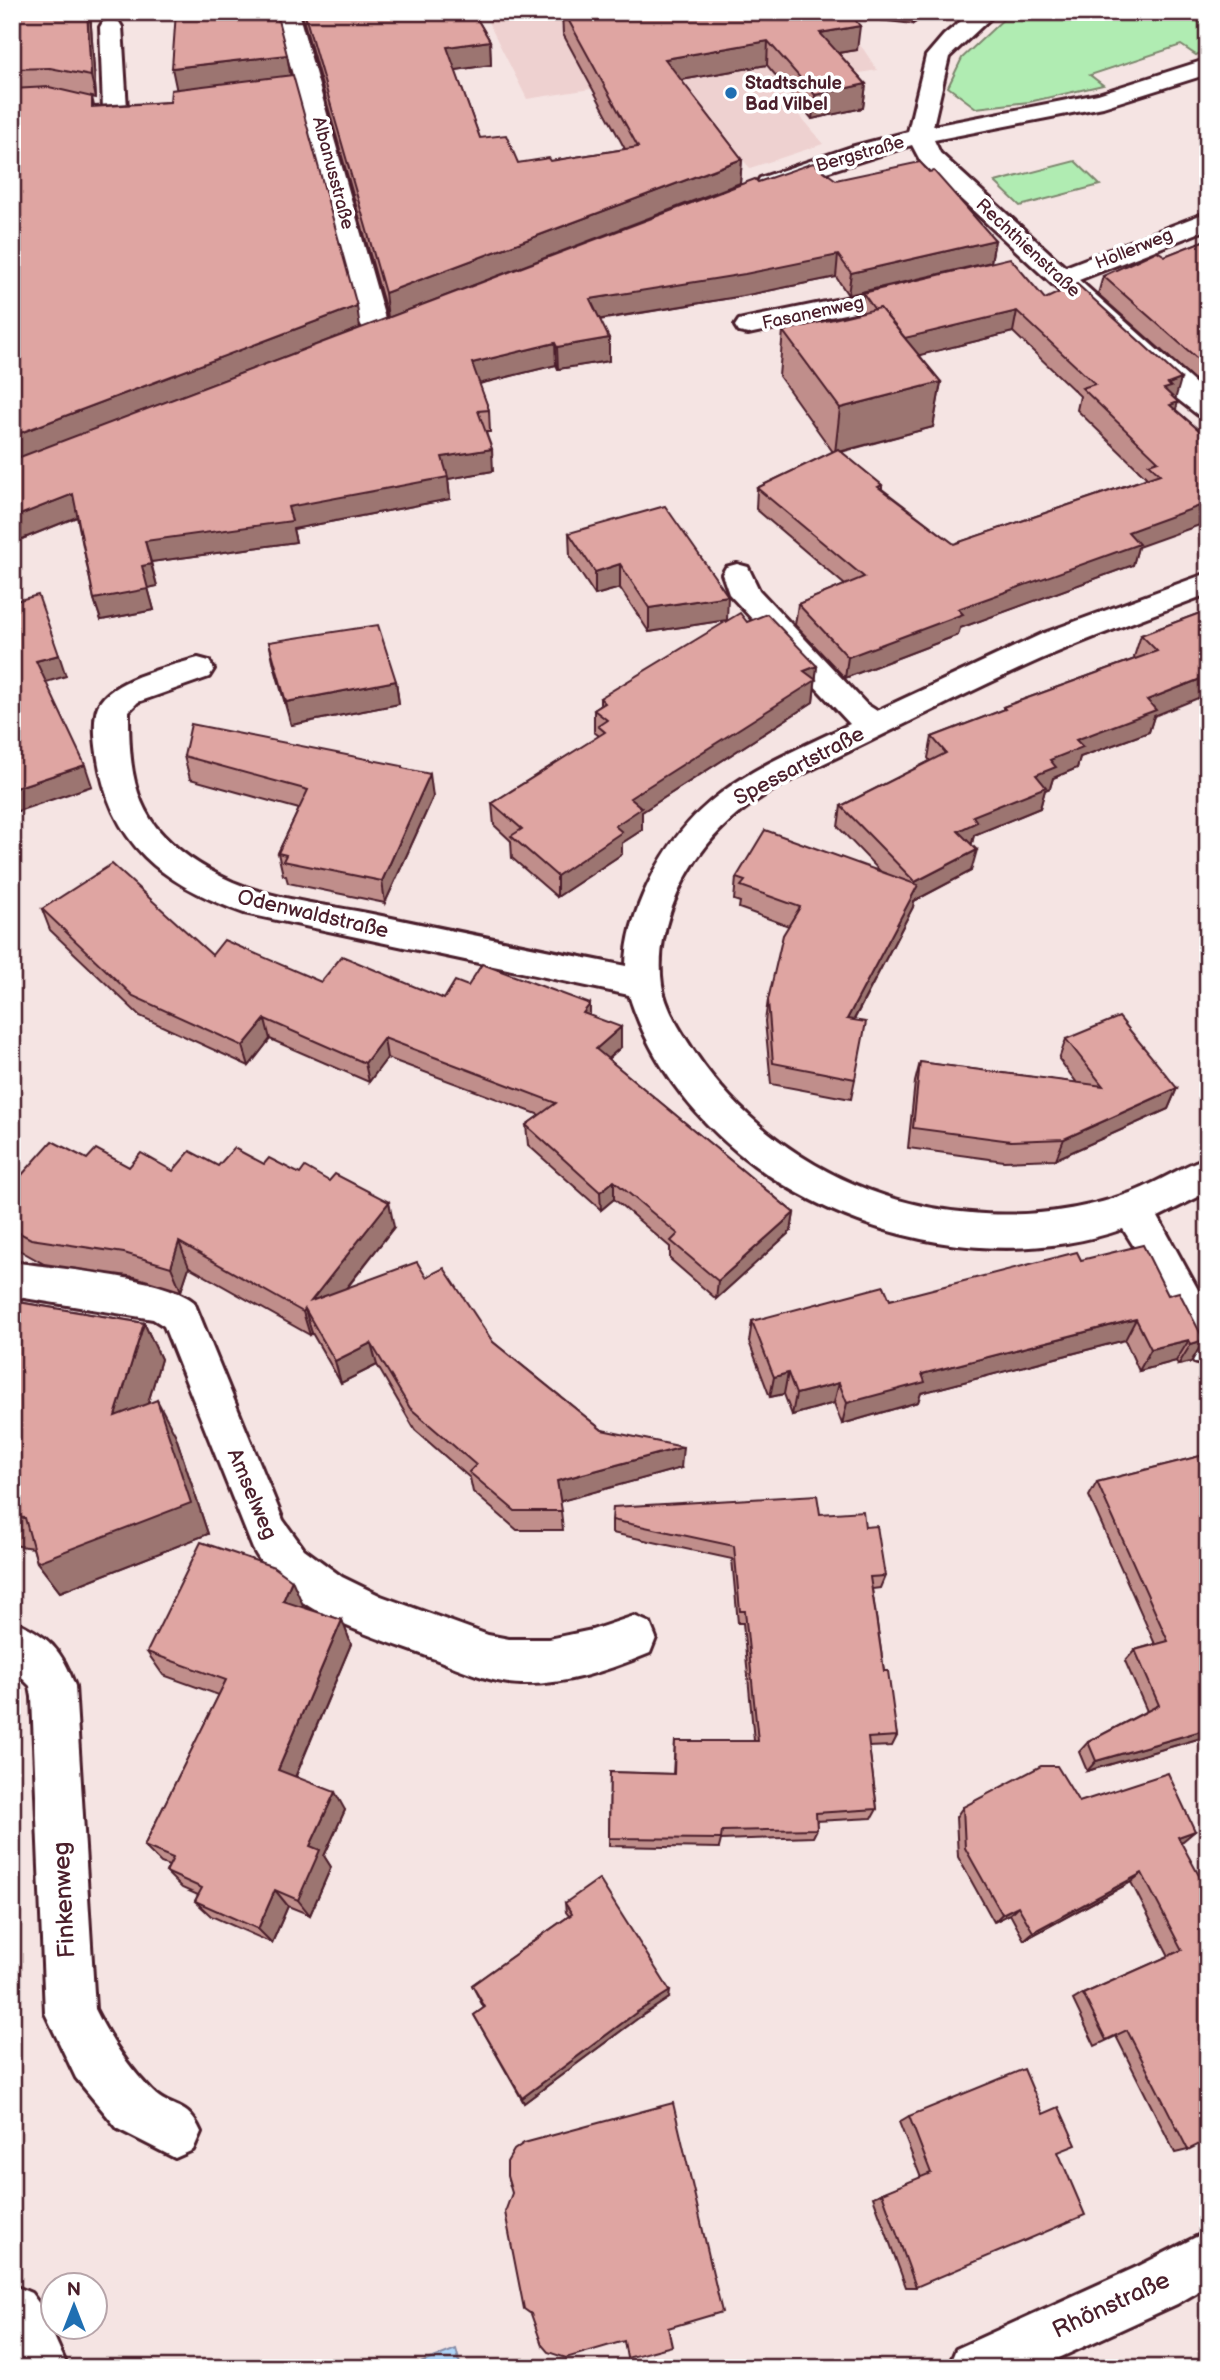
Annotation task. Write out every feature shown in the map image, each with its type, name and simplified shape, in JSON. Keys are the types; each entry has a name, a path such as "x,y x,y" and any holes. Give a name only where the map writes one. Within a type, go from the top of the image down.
{"street":[{"name":"Albanusstraße","path":"287,12 298,88 373,323 380,332"},
{"path":"919,136 938,56 952,40 986,12"},
{"path":"111,27 104,109 142,107"},
{"name":"Bergstraße","path":"746,192 836,160 919,136 1103,100 1208,65"},
{"name":"Rechthienstraße","path":"919,136 930,157 1208,409"},
{"name":"Hollerweg","path":"1051,269 1208,220"},
{"path":"1009,269 1051,269"},
{"name":"Fasanenweg","path":"748,327 935,287"},
{"path":"355,341 406,322"},
{"name":"Spessartstraße","path":"737,575 740,587 748,597 855,712 875,725"},
{"name":"Spessartstraße","path":"1208,583 1050,643 875,725 767,779 738,797 708,821 678,862 660,895 645,950 644,984 665,1035 688,1075 721,1115 769,1156 837,1196 933,1225 1015,1232 1080,1226 1157,1201 1208,1173"},
{"name":"Odenwaldstraße","path":"198,669 166,678 127,694 113,707 114,753 123,805 161,856 179,870 223,894 256,904 644,984"},
{"path":"1131,1209 1152,1241 1208,1349"},
{"name":"Amselweg","path":"12,1279 153,1301 168,1305 180,1315 261,1521 275,1548 292,1568 318,1588 381,1617 481,1654 519,1662 589,1655 634,1638"},
{"name":"Finkenweg","path":"12,1642 46,1668 55,1697 70,2013 94,2060 136,2110 175,2132"},
{"name":"Rhönstraße","path":"975,2368 1158,2285 1208,2257"},
{"path":"12,2312 21,2324 41,2368"}],"shaded area":[{"name":"Stadtschule Bad Vilbel","path":"483,12 831,12 864,50 877,70 776,88 823,144 750,168 667,77 527,99"}],"green space":[{"path":"1011,12 1185,12 1208,29 1208,50 1196,55 1181,45 1090,75 1103,85 1029,102 976,108 948,87 962,58"},
{"path":"1075,161 1100,185 1020,206 995,182"}],"water":[{"path":"456,2349 461,2368 408,2368"}],"building":[{"path":"12,12 87,12 91,76 50,68 12,69"},
{"path":"176,12 276,12 287,55 172,68"},
{"path":"304,12 473,12 490,41 447,47 480,138 506,135 518,163 549,158 551,161 638,147 564,12 849,12 860,26 820,33 866,84 815,95 768,41 665,59 742,159 385,293"},
{"path":"293,75 357,306 12,436 12,89 49,87 92,97 92,107 170,102 171,90"},
{"path":"920,162 929,172 934,171 995,240 851,273 838,255 745,274 590,299 609,338 557,347 555,343 472,363 489,410 478,411 492,449 442,457 448,477 288,507 292,521 145,541 151,564 142,566 148,589 94,599 73,494 12,518 12,460 755,179 758,182 813,163 836,180"},
{"path":"1208,239 1208,368 1103,276 1157,251 1165,256"},
{"path":"1010,258 1045,299 1077,284 1181,379 1168,384 1171,387 1164,389 1178,402 1170,405 1208,438 1208,503 1128,532 1139,544 958,609 963,614 848,657 798,604 864,577 757,488 838,449 882,485 878,487 954,544 1160,474 1149,464 1158,461 1082,388 1095,384 1017,311 905,338 880,308 875,310 863,293"},
{"path":"880,308 941,382 840,408 783,331"},
{"path":"665,506 728,596 649,608 620,564 595,572 569,533"},
{"path":"38,595 59,655 36,661 85,765 12,789 12,602"},
{"path":"1208,610 1208,676 1147,700 1156,710 1076,740 1083,747 1050,760 1056,767 1036,775 1046,787 973,816 977,822 958,831 977,850 915,882 841,806 946,753 932,737 1005,709 1003,707 1157,651 1141,635"},
{"path":"740,613 747,622 767,614 817,666 804,671 816,680 630,798 642,808 615,826 622,832 557,876 511,836 522,829 492,803 605,732 598,726 607,720 594,710 605,703 600,698"},
{"path":"378,625 396,681 286,702 269,642"},
{"path":"191,724 430,774 382,881 283,861 286,855 278,853 308,790 184,756"},
{"path":"765,830 918,885 847,1019 866,1022 855,1079 773,1063 768,1000 783,935 800,907 741,886 745,881 736,878"},
{"path":"112,864 212,955 224,940 321,982 342,956 444,999 455,981 468,986 482,964 590,1004 583,1013 621,1027 596,1049 794,1213 718,1281 671,1241 678,1234 614,1181 600,1192 526,1125 556,1103 384,1038 365,1063 265,1019 243,1046 133,996 42,909"},
{"path":"1119,1017 1177,1088 1064,1139 1011,1141 913,1128 920,1062 1103,1086 1066,1039"},
{"path":"52,1141 87,1159 96,1149 129,1167 141,1153 173,1171 190,1151 218,1166 234,1148 264,1164 269,1158 300,1174 305,1167 329,1181 335,1174 389,1202 311,1301 417,1262 426,1277 444,1268 493,1342 602,1430 683,1447 557,1481 562,1511 515,1511 469,1472 476,1465 410,1408 371,1343 335,1361 305,1309 303,1312 179,1242 171,1267 124,1253 31,1239 12,1229 12,1186"},
{"path":"1143,1245 1168,1295 1179,1292 1204,1340 1191,1344 1189,1340 1151,1349 1136,1319 922,1374 925,1382 847,1403 839,1383 796,1394 788,1373 774,1377 752,1321 884,1286 890,1300 1077,1252 1081,1260"},
{"path":"12,1301 144,1323 115,1416 157,1400 191,1503 37,1562 25,1518 12,1517"},
{"path":"1208,1454 1208,1729 1096,1761 1088,1742 1159,1705 1135,1650 1168,1641 1097,1482"},
{"path":"817,1495 820,1514 863,1511 865,1527 877,1526 885,1576 870,1577 897,1736 868,1738 877,1809 816,1813 817,1829 722,1831 721,1839 609,1838 610,1772 674,1774 675,1741 758,1741 745,1611 740,1611 734,1546 612,1520 613,1507"},
{"path":"201,1542 274,1567 292,1580 283,1601 342,1620 278,1770 335,1792 310,1846 320,1850 298,1900 275,1890 258,1929 195,1901 202,1888 166,1872 173,1858 144,1846 226,1680 147,1652"},
{"path":"1041,1766 1057,1766 1079,1802 1168,1773 1195,1831 1178,1837 1208,1892 1208,2140 1188,2150 1127,2030 1106,2040 1083,1994 1182,1950 1142,1873 1033,1932 1018,1906 1002,1914 965,1848 963,1807"},
{"path":"599,1879 670,1991 637,2012 522,2098 474,2015 485,2007 472,1985 572,1914 565,1903"},
{"path":"1024,2069 1043,2114 1059,2107 1076,2145 1058,2152 1085,2215 916,2287 882,2193 931,2173 909,2116"},
{"path":"673,2103 722,2312 668,2328 672,2346 627,2358 624,2341 566,2358 548,2352 542,2345 531,2314 524,2309 505,2212 512,2193 507,2176 507,2162 514,2150 524,2143"}],"place":[{"name":"Stadtschule Bad Vilbel","path":"731,93"}]}
